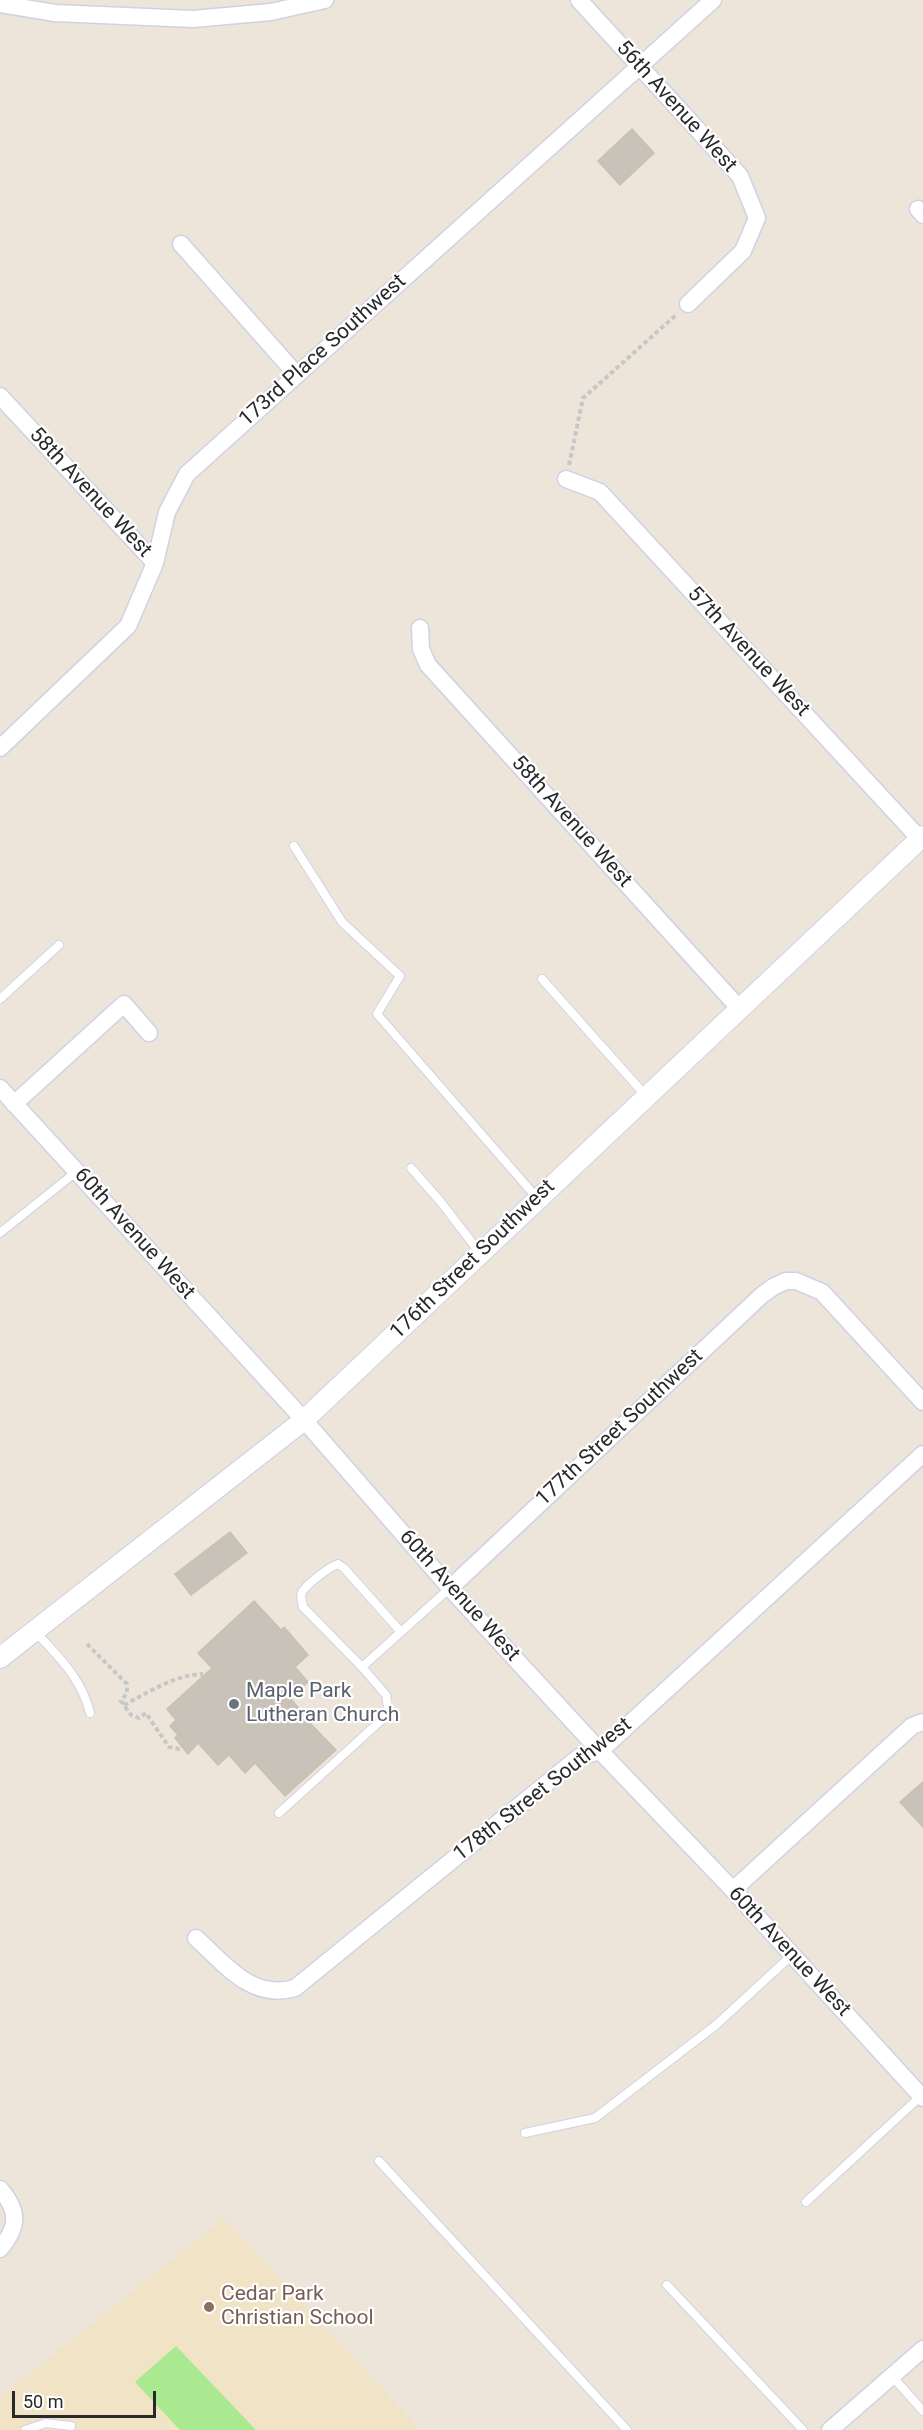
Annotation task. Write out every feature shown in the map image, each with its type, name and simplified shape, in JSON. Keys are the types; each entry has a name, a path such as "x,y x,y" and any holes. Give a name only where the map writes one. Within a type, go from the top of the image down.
{"street":[{"path":"0,4 55,13 193,19 271,12 325,0"},
{"name":"56th Avenue West","path":"579,0 740,176 757,218 743,251 688,304"},
{"name":"173rd Place Southwest","path":"1,744 128,626 155,563 167,512 187,474 713,0"},
{"path":"181,244 296,374"},
{"name":"58th Avenue West","path":"0,396 155,563"},
{"name":"57th Avenue West","path":"566,479 600,492 922,837"},
{"name":"58th Avenue West","path":"420,628 421,649 428,665 739,1008"},
{"name":"176th Street Southwest","path":"0,1658 304,1420 922,837"},
{"path":"14,1104 124,1005 149,1033"},
{"name":"60th Avenue West","path":"0,1088 304,1420 450,1588 600,1751 733,1890 922,2097"},
{"name":"177th Street Southwest","path":"450,1588 762,1295 786,1281 796,1281 822,1292 923,1402"},
{"name":"178th Street Southwest","path":"196,1938 253,1986 280,1992 295,1988 579,1757 600,1751 923,1454"},
{"path":"733,1890 912,1726 923,1722"},
{"path":"0,2189 14,2209 15,2224 0,2248"},
{"path":"830,2430 923,2349"}],"lane":[{"path":"294,846 342,922 400,976 377,1014 537,1198"},
{"path":"0,999 59,945"},
{"path":"542,979 646,1096"},
{"path":"411,1168 441,1201 480,1253"},
{"path":"0,1233 76,1172"},
{"path":"279,1813 387,1715 388,1707 386,1695 303,1606 301,1597 303,1590 332,1566 338,1564 401,1632"},
{"path":"362,1667 450,1588"},
{"path":"35,1630 76,1677 90,1713"},
{"path":"525,2133 595,2118 716,2025 792,1955"},
{"path":"806,2202 922,2097"},
{"path":"379,2161 627,2430"},
{"path":"667,2285 803,2430"},
{"path":"892,2376 923,2411"},
{"path":"25,2430 45,2423 71,2426"}],"path":[{"path":"566,479 583,398 688,304"},
{"path":"87,1644 127,1684 127,1693 121,1701 131,1716 139,1718 146,1713 169,1747 180,1749"},
{"path":"124,1705 188,1674 203,1674"}],"shaded area":[{"name":"Cedar Park Christian School","path":"224,2218 421,2430 0,2430 0,2397"}],"green space":[{"path":"176,2346 256,2430 180,2430 135,2382"}],"building":[{"path":"632,129 654,153 620,185 598,161"},
{"path":"230,1532 247,1553 191,1595 175,1574"},
{"name":"Maple Park Lutheran Church","path":"254,1601 281,1630 284,1627 308,1655 295,1667 308,1682 290,1698 305,1718 336,1750 285,1796 255,1763 245,1773 229,1755 218,1765 198,1743 188,1754 175,1738 178,1735 170,1726 176,1720 167,1709 212,1668 198,1653"},
{"path":"923,1782 923,1827 900,1802"}],"place":[{"name":"Maple Park Lutheran Church","path":"234,1704"},
{"name":"Cedar Park Christian School","path":"209,2307"}]}
